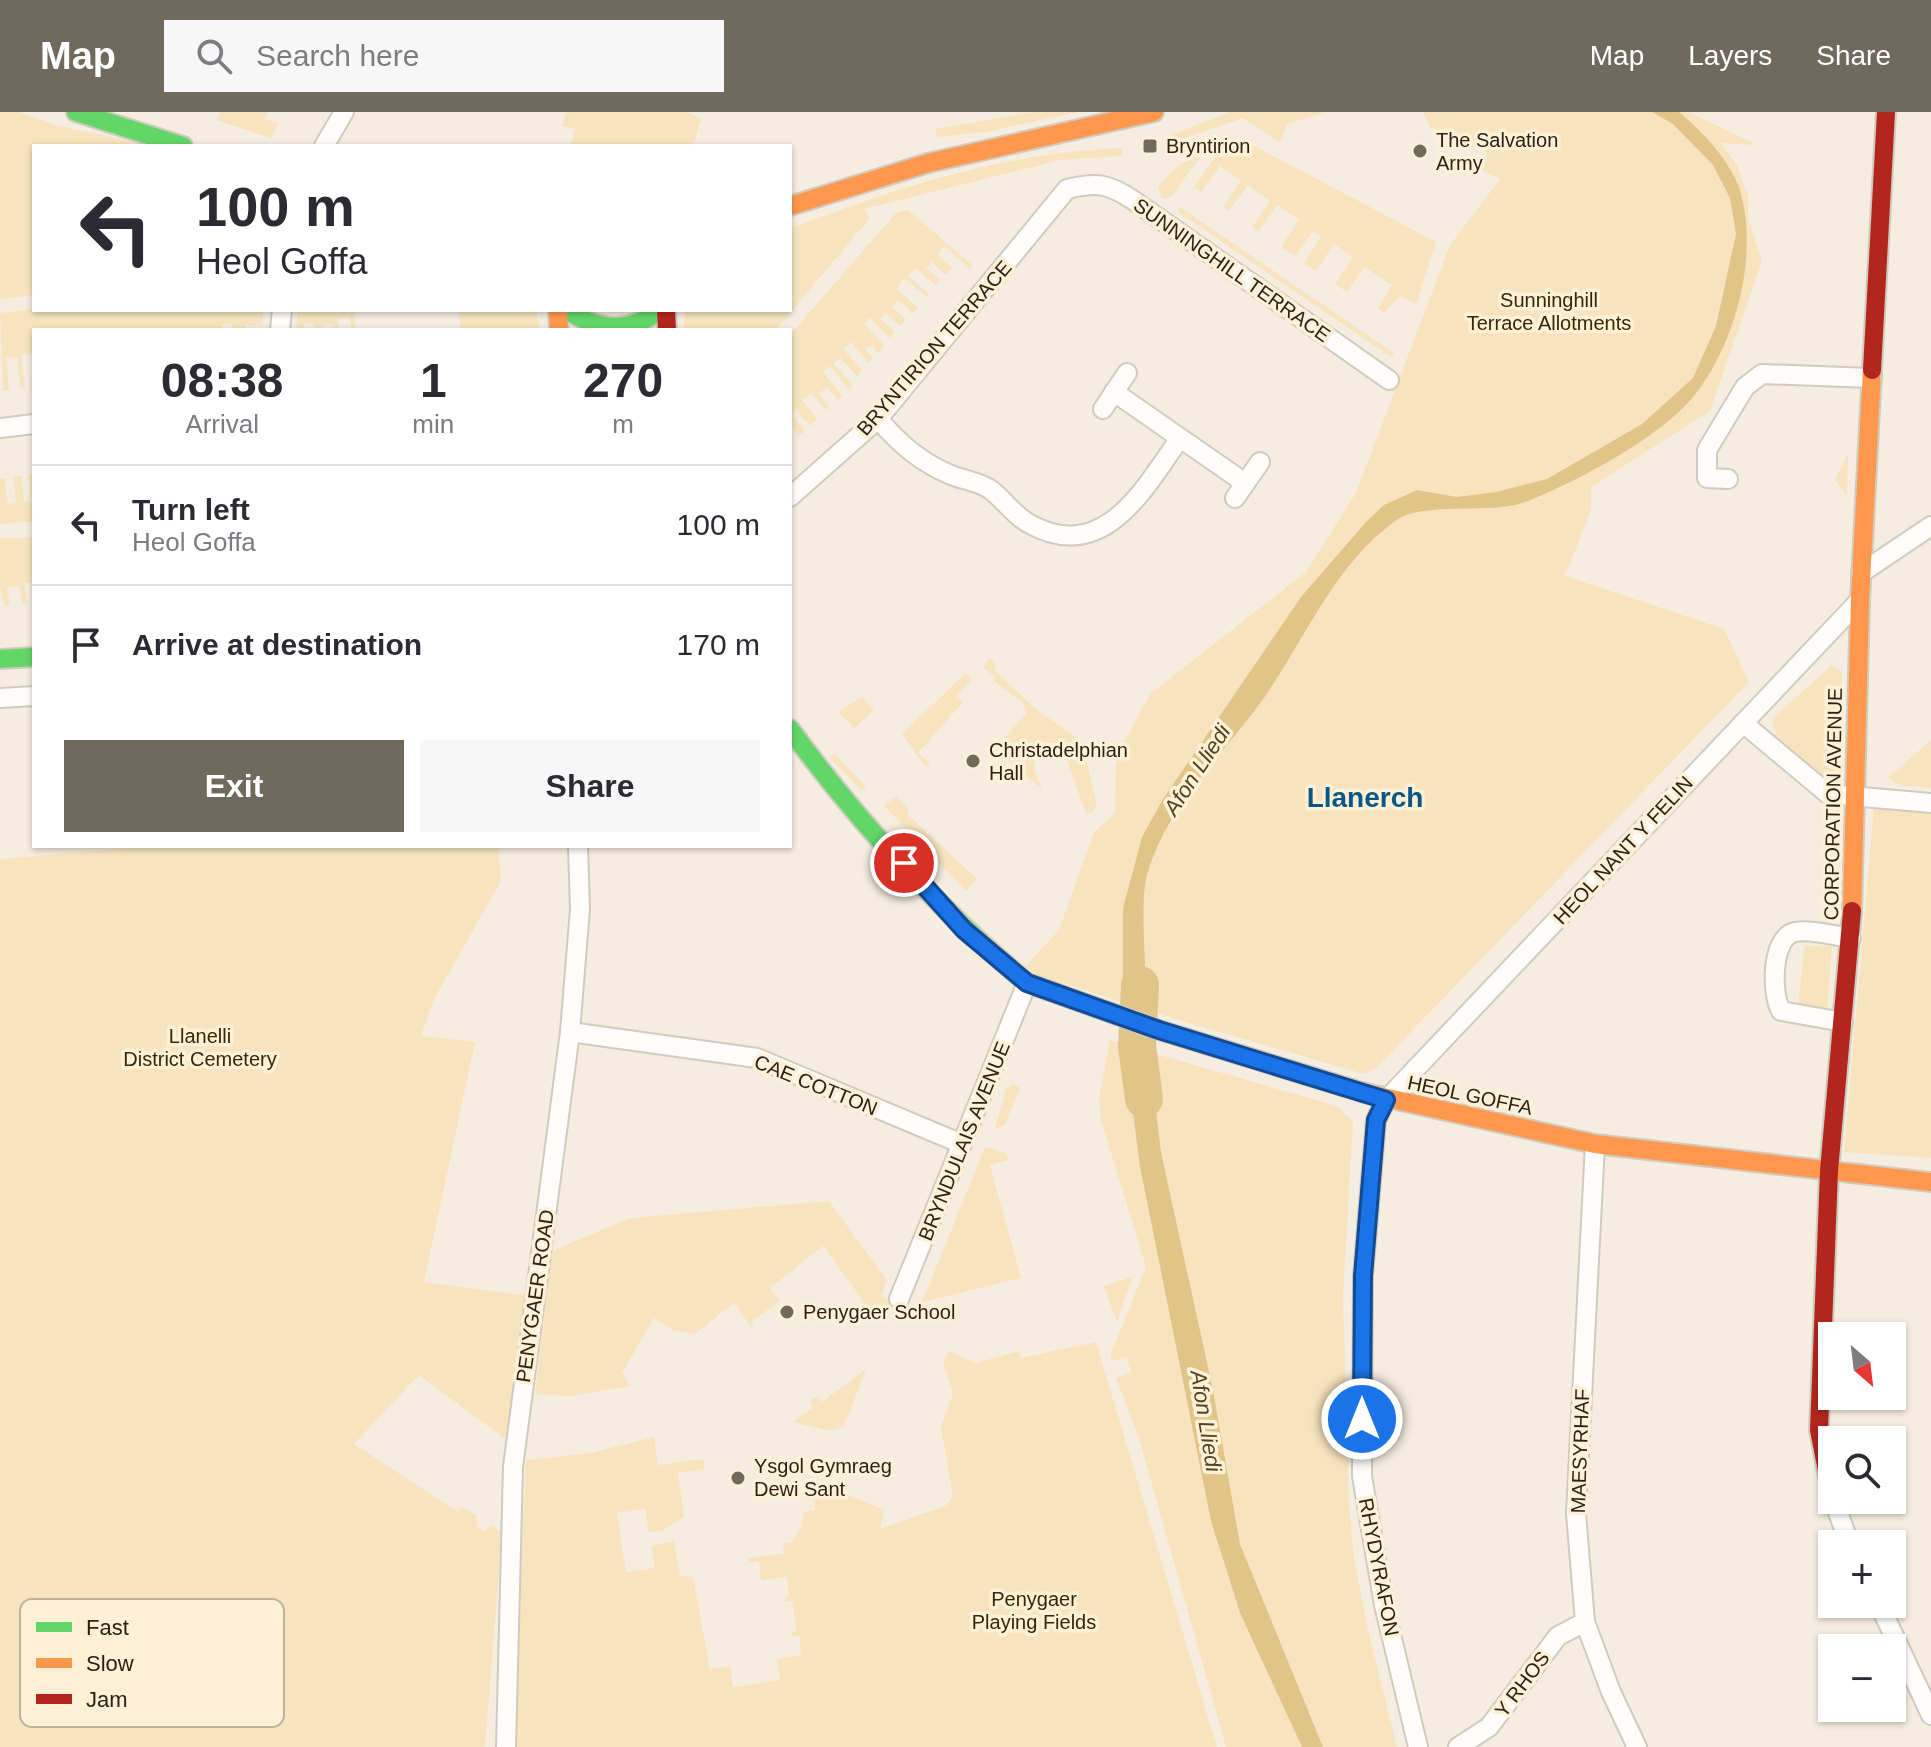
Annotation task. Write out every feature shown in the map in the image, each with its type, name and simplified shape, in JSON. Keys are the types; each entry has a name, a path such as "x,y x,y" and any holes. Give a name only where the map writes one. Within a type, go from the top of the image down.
{"street":[{"path":"76,112 177,144"},
{"path":"325,144 344,112"},
{"path":"792,205 928,163 1154,112"},
{"name":"CORPORATION AVENUE","path":"1819,1426 1829,1171 1851,938 1861,573 1886,112"},
{"name":"SUNNINGHILL TERRACE","path":"1067,189 1095,183 1119,190 1389,380"},
{"name":"BRYNTIRION TERRACE","path":"792,495 878,419 1067,189"},
{"path":"570,312 595,326 611,328"},
{"path":"621,328 658,312"},
{"path":"1103,409 1127,373"},
{"path":"1728,479 1707,478 1707,450 1745,387 1762,374 1872,378"},
{"path":"1114,392 1180,438 1240,491 1260,462"},
{"path":"878,419 910,454 950,475 989,489 1028,523 1074,536 1105,527 1129,511 1180,438"},
{"path":"0,428 32,424"},
{"path":"1861,573 1931,526"},
{"name":"HEOL NANT Y FELIN","path":"1386,1100 1860,600"},
{"path":"0,659 32,657"},
{"path":"0,698 32,696"},
{"path":"1743,723 1828,794 1857,799 1931,803"},
{"name":"HEOL GOFFA","path":"792,732 823,774 964,930 1027,983 1159,1030 1386,1100 1595,1144 1931,1182"},
{"name":"PENYGAER ROAD","path":"506,1747 513,1467 570,1032 580,909 578,848"},
{"path":"1843,1022 1781,1011 1776,1002 1774,973 1782,941 1787,935 1797,931 1851,938"},
{"name":"BRYNDULAIS AVENUE","path":"899,1299 1027,983"},
{"name":"CAE COTTON","path":"570,1032 757,1058 962,1144"},
{"name":"RHYDYRAFON","path":"1386,1100 1376,1120 1363,1276 1362,1476 1384,1605 1418,1747"},
{"name":"MAESYRHAF","path":"1595,1144 1576,1513 1585,1622 1611,1692 1637,1747"},
{"path":"1886,1618 1931,1715"},
{"name":"Y RHOS","path":"1458,1747 1489,1727 1558,1636 1585,1622"}],"green space":[{"path":"0,112 19,112 56,125 143,144 32,144 32,295 0,299"},
{"path":"219,112 267,112 264,119 278,123 271,138 216,120"},
{"path":"567,112 687,112 701,119 694,144 570,144 576,129 562,126"},
{"path":"1034,112 1079,112 986,132 935,137 936,129"},
{"path":"1230,112 1325,112 1287,124 1280,143 1243,118 1165,145 1163,138"},
{"name":"Sunninghill Terrace Allotments","path":"1423,112 1689,112 1757,145 1721,143 1737,165 1748,196 1748,220 1762,261 1710,411 1591,487 1591,510 1565,576 1724,629 1749,682 1376,1068 1364,1074 1022,970 1059,930 1094,832 1115,813 1116,757 1150,694 1306,572 1356,493 1450,245 1500,179 1480,169 1487,153 1430,127"},
{"path":"1241,139 1436,242 1416,305 1400,295 1385,313 1378,308 1392,285 1364,267 1347,292 1335,284 1353,257 1334,244 1316,271 1304,263 1321,237 1313,231 1295,256 1281,247 1299,220 1277,205 1259,231 1252,227 1270,201 1248,185 1229,211 1223,207 1241,181 1220,166 1201,192 1194,187 1223,146"},
{"path":"1123,148 1121,156 1061,160 864,209 869,219 792,311 792,228 871,199 953,174 1037,156"},
{"path":"1202,155 1169,199 1162,198 1158,187 1167,176 1182,163"},
{"path":"1180,207 1394,353 1391,357 1178,212"},
{"path":"908,210 971,264 972,270 944,246 937,255 952,268 946,275 932,262 926,268 940,280 936,285 915,268 908,276 929,294 926,297 904,278 896,289 918,307 913,313 898,300 892,307 906,319 900,326 885,312 880,319 895,332 890,338 870,318 863,323 884,345 878,353 871,345 865,349 873,358 869,363 851,342 843,349 862,370 857,376 840,358 833,363 853,385 848,389 830,366 823,372 842,396 838,400 827,387 819,394 829,407 826,410 811,393 802,400 817,419 810,426 797,410 792,414 792,333 896,213"},
{"path":"32,309 32,312 263,312 262,326 246,325 246,328 233,328 232,324 222,325 222,328 32,328 32,354 21,355 25,388 20,388 17,357 6,358 9,390 3,391 0,313"},
{"path":"298,312 354,312 356,328 352,328 349,317 337,319 339,328 333,328 332,323 314,328 313,323 304,324 305,328 296,328"},
{"path":"458,312 536,312 540,328 461,328"},
{"path":"685,312 791,312 778,328 684,328"},
{"path":"792,414 805,431 799,436 792,427"},
{"path":"1848,454 1847,496 1835,480"},
{"path":"29,474 32,474 32,521 0,524 0,479 5,478 8,504 16,503 13,476 21,476 24,501 31,501"},
{"path":"32,537 32,582 24,583 28,603 22,604 19,586 7,587 10,605 5,606 0,587 0,538"},
{"path":"990,658 995,664 995,671 1036,709 1082,742 1097,805 1093,812 1086,814 1061,743 1047,743 1035,752 1034,771 1043,790 995,748 1026,714 1024,704 994,681 996,678 983,667"},
{"path":"1832,665 1842,672 1842,680 1838,772 1829,778 1821,775 1779,739 1772,725 1774,717"},
{"path":"966,673 972,679 957,696 963,702 918,753 930,763 926,767 902,734"},
{"path":"862,697 874,710 854,728 838,712"},
{"path":"1931,740 1931,788 1902,786 1888,778"},
{"path":"835,754 866,787 862,791 830,758"},
{"path":"896,796 909,809 907,814 977,879 966,891 884,806"},
{"path":"1874,808 1931,814 1931,1158 1844,1152"},
{"name":"Llanelli District Cemetery","path":"130,848 498,848 501,881 434,999 421,1036 475,1042 424,1282 530,1296 512,1444 419,1375 354,1444 458,1512 462,1507 476,1515 478,1527 484,1531 491,1526 502,1533 485,1747 0,1747 0,859"},
{"path":"1807,945 1832,947 1827,1011 1798,1006 1804,948"},
{"path":"1110,1040 1129,1046 1129,1082 1140,1167 1211,1521 1240,1613 1302,1747 1226,1747 1139,1438 1116,1378 1131,1372 1127,1357 1112,1361 1110,1356 1146,1267 1101,1120 1099,1099"},
{"path":"1149,1052 1337,1106 1353,1122 1343,1297 1349,1502 1354,1559 1397,1747 1323,1747 1240,1544 1213,1390 1161,1152"},
{"path":"1013,1084 1020,1088 1004,1126 995,1128 1006,1089"},
{"path":"985,1147 1006,1153 1008,1160 990,1165 1021,1278 922,1302"},
{"path":"829,1201 887,1280 881,1296 893,1301 884,1323 877,1320 823,1246 770,1288 780,1301 751,1322 755,1332 734,1303 695,1334 674,1331 654,1318 622,1373 630,1386 570,1396 535,1394 552,1251 630,1218"},
{"path":"1132,1277 1117,1322 1104,1286"},
{"name":"Penygaer Playing Fields","path":"1096,1342 1217,1747 513,1747 526,1460 590,1453 654,1437 658,1465 703,1459 705,1469 678,1473 684,1517 662,1531 649,1532 645,1509 617,1513 626,1572 655,1568 651,1546 674,1541 680,1576 693,1577 710,1669 730,1666 733,1687 780,1680 777,1659 801,1655 799,1636 792,1636 791,1632 797,1631 792,1601 785,1602 785,1596 789,1595 787,1577 761,1580 759,1561 749,1563 748,1558 784,1553 783,1544 791,1543 802,1527 803,1512 815,1510 813,1480 884,1510 880,1529 945,1506 953,1496 941,1427 953,1393 943,1362 948,1351 976,1363 1019,1351 1021,1358"},
{"path":"866,1369 844,1427 830,1431 793,1422 813,1408 809,1402 817,1396 822,1402"}],"water":[{"path":"1652,112 1679,112 1688,120 1724,160 1741,194 1746,219 1745,271 1733,324 1711,371 1697,392 1664,425 1595,469 1513,505 1440,509 1408,515 1395,521 1373,539 1337,582 1277,679 1167,827 1156,850 1145,888 1143,921 1147,1010 1123,1002 1123,908 1142,837 1163,799 1301,597 1366,522 1384,505 1417,490 1457,497 1496,492 1547,479 1642,424 1693,378 1716,326 1736,234 1730,198 1713,165 1673,124"},
{"path":"1129,1046 1149,1052 1161,1152 1213,1390 1240,1544 1323,1747 1302,1747 1240,1613 1211,1521 1140,1167 1129,1082"}],"waterway":[{"name":"Afon Lliedi","path":"1140,985 1137,1046 1144,1099"}],"traffic: fast":[{"path":"76,112 177,144"},
{"path":"570,312 602,326 614,327 637,323 657,312"},
{"path":"0,659 32,657"},
{"path":"792,732 843,798 931,895 994,955 1027,983 1036,986"}],"traffic: slow":[{"path":"792,205 928,163 1154,112"},
{"path":"558,312 559,328"},
{"path":"1852,911 1860,600 1872,370"},
{"path":"1365,1093 1595,1144 1931,1182"}],"traffic: jam":[{"path":"1872,370 1886,112"},
{"path":"666,312 667,328"},
{"path":"1819,1426 1829,1171 1852,911"},
{"path":"1036,986 1159,1030 1365,1093"}],"place":[{"name":"Bryntirion","path":"1150,146"},
{"name":"The Salvation Army","path":"1420,151"},
{"name":"Christadelphian Hall","path":"973,761"},
{"name":"Penygaer School","path":"787,1312"},
{"name":"Ysgol Gymraeg Dewi Sant","path":"738,1478"}],"district":[{"name":"Llanerch","path":"1365,797"}],"route":[{"path":"904,863 964,930 1027,983 1159,1030 1386,1100 1376,1120 1363,1276 1362,1419"}]}
